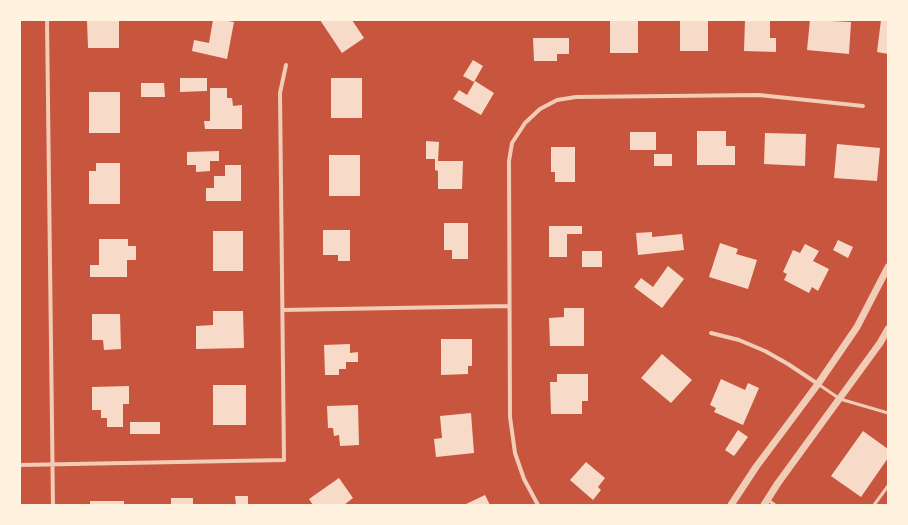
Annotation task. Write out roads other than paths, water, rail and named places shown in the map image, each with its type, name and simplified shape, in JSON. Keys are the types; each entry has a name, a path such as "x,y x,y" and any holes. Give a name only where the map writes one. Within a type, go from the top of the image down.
{"street":[{"path":"47,20 53,505"},
{"path":"20,465 284,460 280,93 286,65"},
{"path":"538,505 524,479 515,453 510,417 509,161 512,143 525,123 540,109 557,100 576,97 759,95 863,106"},
{"path":"731,505 756,467 818,384 857,327 888,267"},
{"path":"283,310 510,306"},
{"path":"766,502 778,483 880,343 888,329"},
{"path":"711,333 739,340 765,351 818,384"}],"lane":[{"path":"818,384 840,399 888,414"},
{"path":"874,505 888,486"},
{"path":"766,502 775,505"}]}
